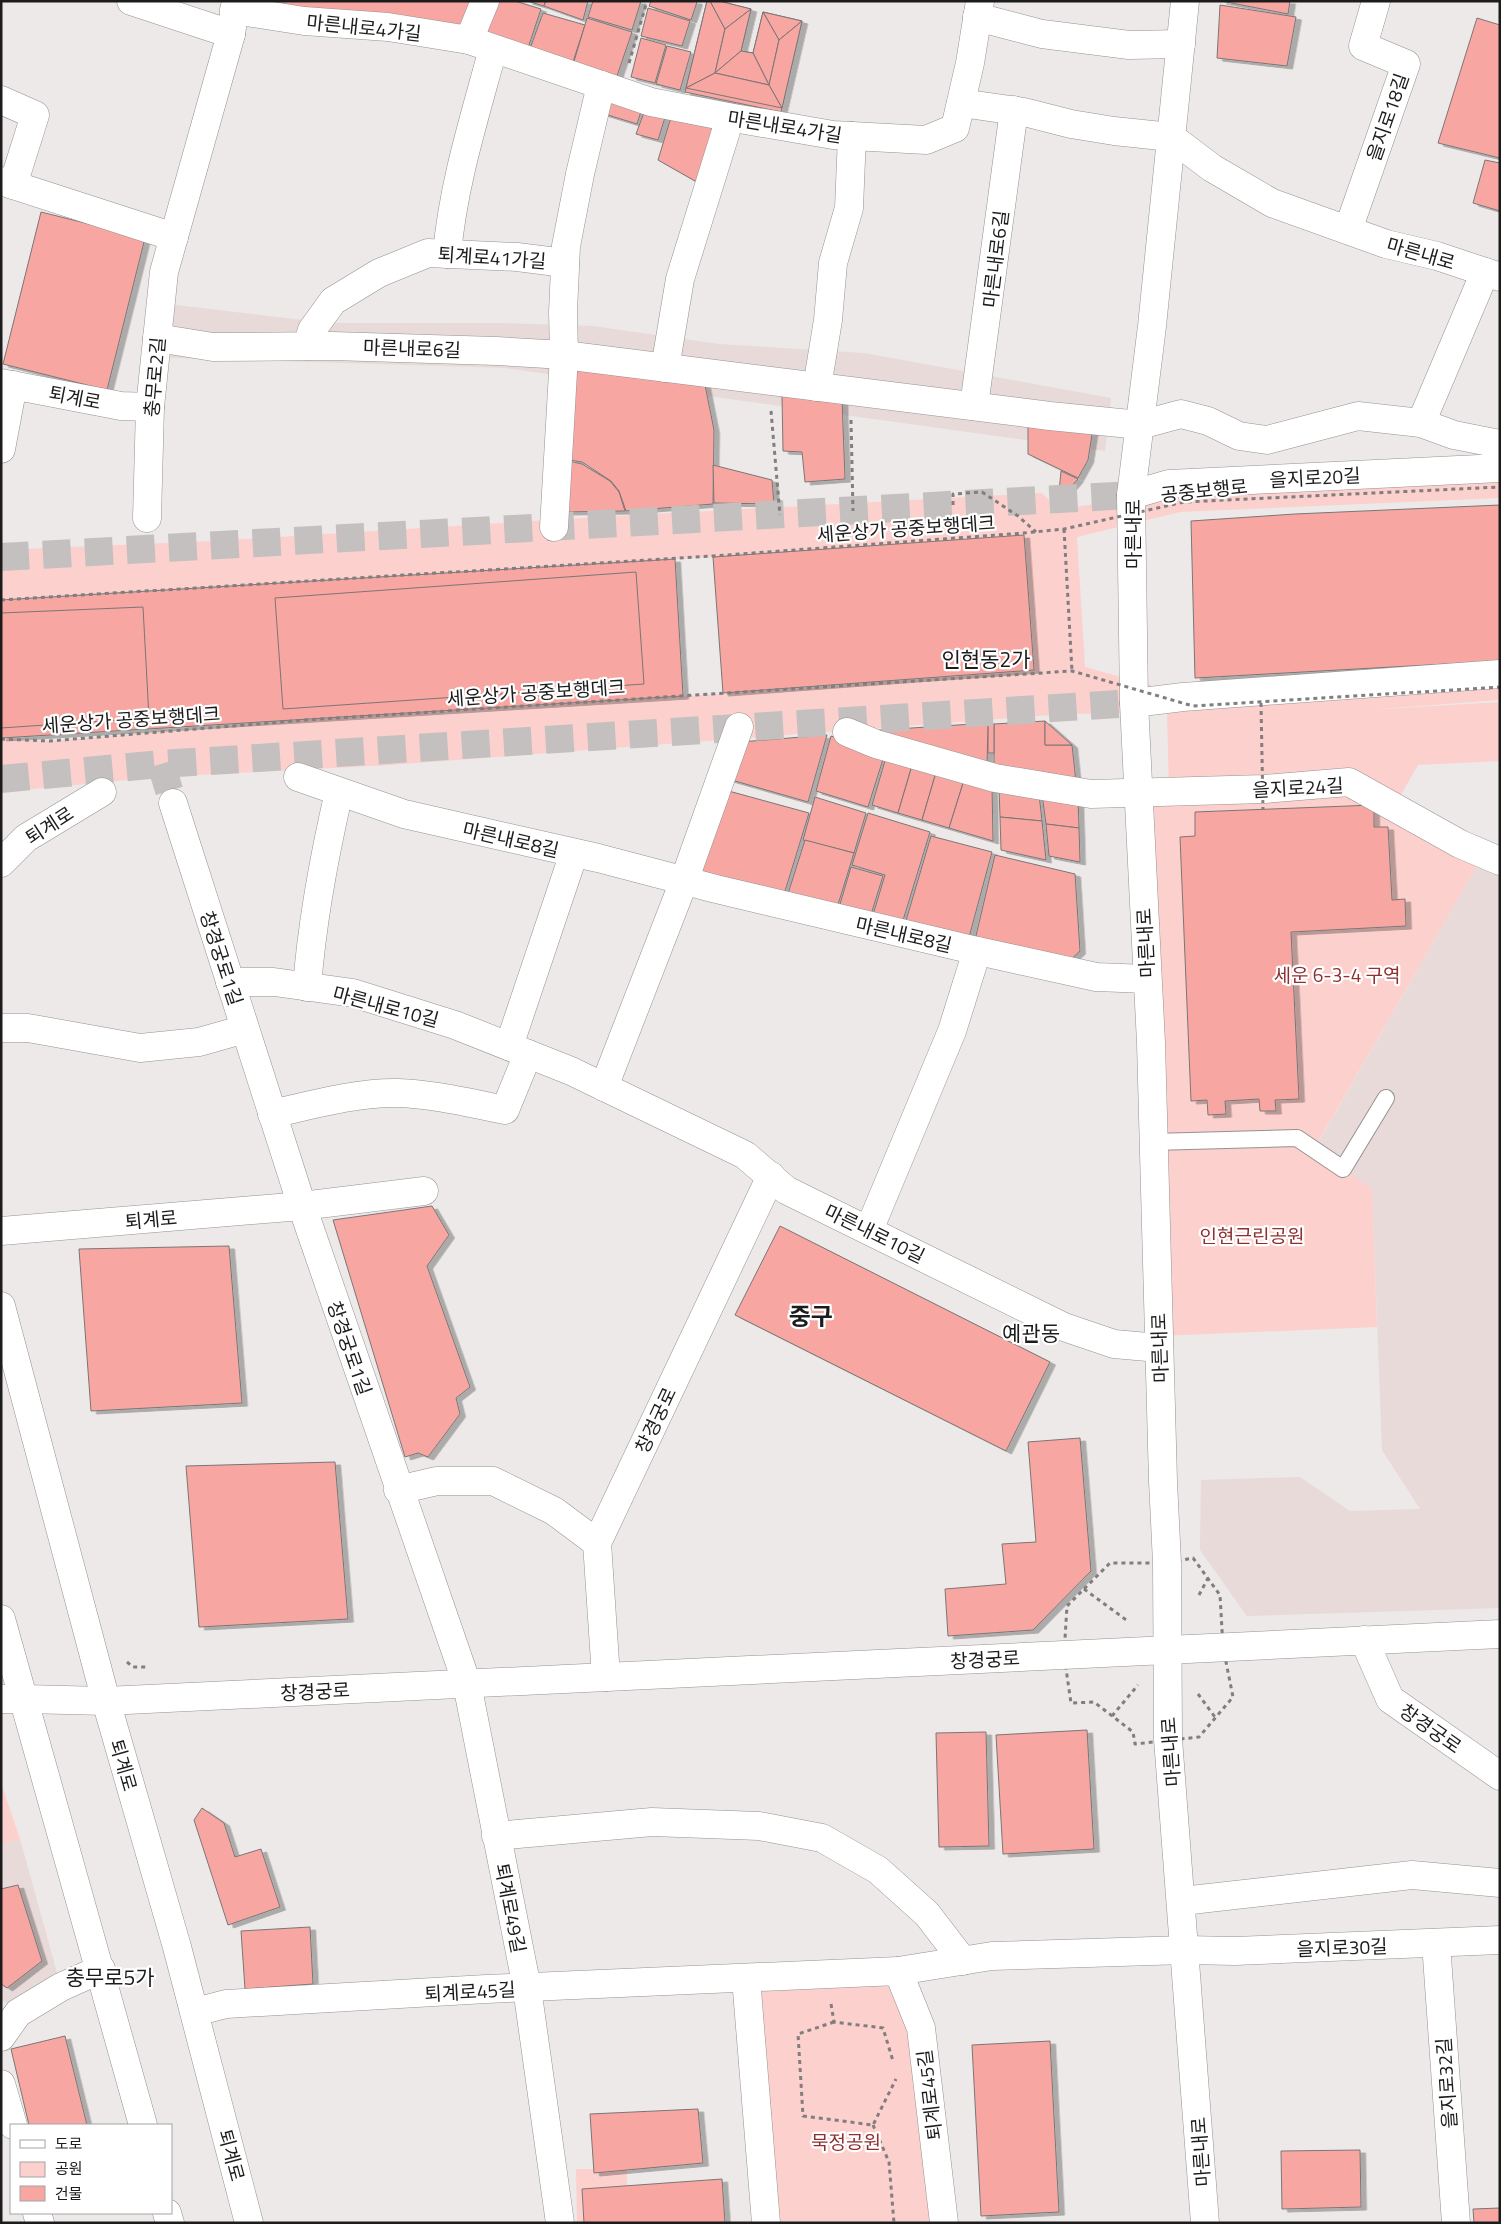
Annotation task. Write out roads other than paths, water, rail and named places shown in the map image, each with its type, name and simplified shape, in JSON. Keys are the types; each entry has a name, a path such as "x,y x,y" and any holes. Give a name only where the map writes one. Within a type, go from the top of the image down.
{"street":[{"name":"마른내로4가길","path":"131,1 233,15 388,27 481,44 651,102 728,118 833,135 926,140 956,128 978,9"},
{"path":"447,254 450,219 468,142 485,1"},
{"name":"마른내로","path":"1185,1 1131,495 1137,794 1147,979 1167,1563 1168,1739 1182,1901 1205,2223"},
{"name":"을지로18길","path":"1348,230 1406,64 1363,46 1376,1"},
{"path":"978,9 1042,34 1129,45 1181,44"},
{"name":"충무로2길","path":"147,518 150,407 164,272 233,15"},
{"name":"퇴계로41가길","path":"554,528 564,355 566,246 580,174 611,88"},
{"path":"1,100 35,115 7,183 174,238"},
{"path":"961,103 1014,110 1071,124 1171,137"},
{"name":"마른내로6길","path":"974,406 1014,110"},
{"path":"665,368 680,279 726,131 728,118"},
{"path":"817,387 828,320 833,264 849,208 852,136"},
{"name":"마른내로","path":"1171,137 1212,168 1272,202 1386,244 1437,256 1493,275 1421,423"},
{"name":"퇴계로41가길","path":"307,346 312,330 333,301 379,273 428,253 517,257 565,263"},
{"name":"마른내로6길","path":"157,338 213,347 307,346 496,350 564,355 1140,425"},
{"path":"1,449 7,384"},
{"name":"퇴계로","path":"7,384 121,406 150,407"},
{"path":"1140,425 1181,414 1208,421 1239,436 1267,440 1358,416 1421,423 1454,435 1500,444"},
{"name":"을지로20길","path":"1131,495 1169,484 1500,468"},
{"path":"1134,703 1183,697 1500,674"},
{"path":"604,1087 684,881 739,726"},
{"path":"847,732 876,744 995,778 1091,794 1137,794"},
{"name":"마른내로8길","path":"298,778 404,814 574,853 977,951 1096,977 1147,979"},
{"name":"을지로24길","path":"1137,794 1349,782 1460,844 1500,861"},
{"name":"퇴계로","path":"1,863 26,838 102,792"},
{"path":"307,987 320,875 339,792"},
{"name":"창경궁로1길","path":"173,802 302,1206 398,1490 467,1684"},
{"path":"272,1114 343,1098 397,1093 446,1098 504,1110 518,1050 574,853"},
{"name":"마른내로8길","path":"869,1230 952,1031 977,951"},
{"name":"마른내로10길","path":"230,982 274,982 353,993 455,1025 604,1087 744,1154 786,1190 1064,1327 1114,1344 1159,1348"},
{"path":"1,1028 28,1028 140,1048 198,1042 245,1029"},
{"name":"창경궁로","path":"606,1677 597,1543 771,1176"},
{"path":"302,1206 424,1191"},
{"name":"퇴계로","path":"1,1231 302,1206"},
{"name":"퇴계로","path":"1,1306 106,1701 195,2012 250,2223"},
{"path":"398,1490 437,1481 493,1481 554,1511 597,1543"},
{"path":"1,1619 13,1699 101,1969 143,2124"},
{"name":"창경궁로","path":"13,1699 106,1701 1500,1634"},
{"name":"창경궁로","path":"1364,1640 1390,1700 1500,1776"},
{"name":"퇴계로49길","path":"467,1684 527,1988 560,2223"},
{"path":"496,1836 652,1822 759,1826 822,1838 878,1870 927,1914 963,1960"},
{"path":"1182,1901 1412,1875 1500,1883"},
{"name":"을지로30길","path":"1185,1950 1235,1951 1500,1940"},
{"name":"을지로32길","path":"1436,1943 1456,2223"},
{"name":"퇴계로45길","path":"195,2012 226,2004 898,1971 992,1956 1185,1950"},
{"path":"1,2037 10,2006 61,1987 101,1969"},
{"name":"퇴계로45길","path":"898,1971 921,2028 944,2223"},
{"path":"746,1978 766,2223"},
{"path":"1,2084 13,2124"}],"lane":[{"path":"1153,1142 1297,1138 1343,1169 1386,1098"}],"tunnel":[{"path":"1,557 1131,495"},
{"path":"1,779 161,764 1134,703"},
{"path":"161,764 173,803"}],"district":[{"name":"인현동2가","path":"986,659"},
{"name":"중구","path":"811,1316"},
{"name":"예관동","path":"1031,1333"},
{"name":"충무로5가","path":"110,1977"}],"park label":[{"name":"세운 6-3-4 구역","path":"1337,974"},
{"name":"인현근린공원","path":"1252,1235"},
{"name":"묵정공원","path":"846,2141"}]}
